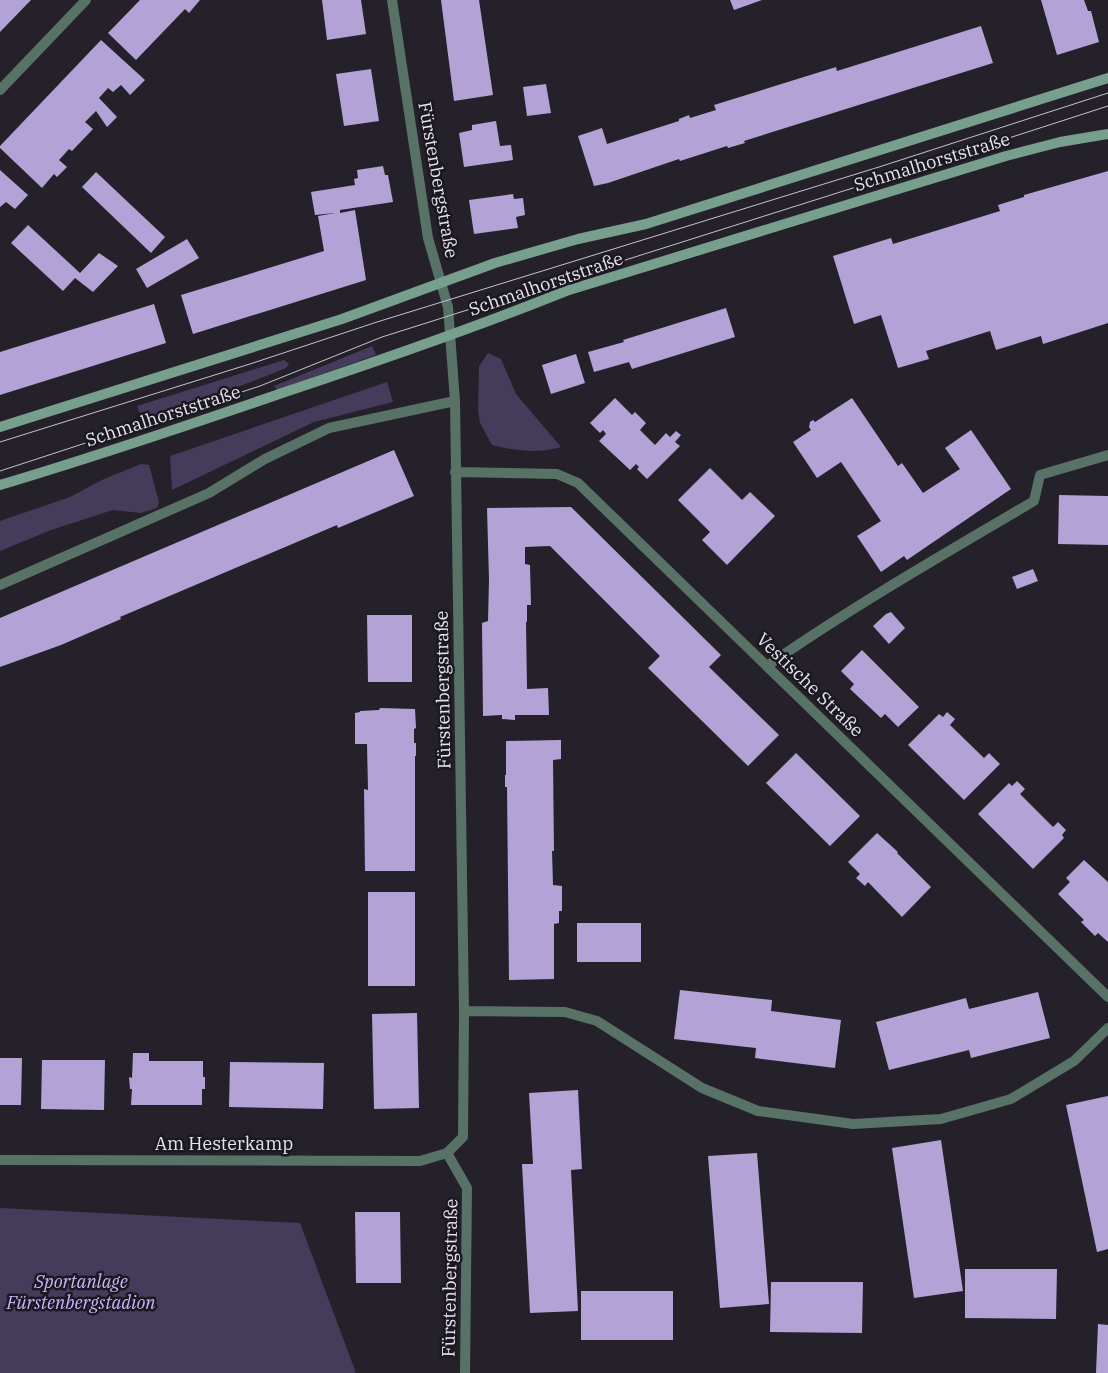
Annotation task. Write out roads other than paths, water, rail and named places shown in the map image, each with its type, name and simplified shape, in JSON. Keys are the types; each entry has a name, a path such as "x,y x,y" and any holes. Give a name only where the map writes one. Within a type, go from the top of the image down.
{"main road":[{"name":"Schmalhorststraße","path":"0,427 342,319 495,263 578,239 646,224 1108,78"},
{"name":"Schmalhorststraße","path":"0,485 111,452 450,336 566,291 1006,156 1060,142 1108,134"}],"street":[{"path":"0,90 86,0"},
{"name":"Fürstenbergstraße","path":"392,0 428,238 448,307 455,400 464,1011 463,1136 447,1153 467,1188 465,1373"},
{"path":"0,586 209,493 266,459 329,428 455,400"},
{"path":"767,666 890,586 1034,501 1040,475 1108,455"},
{"name":"Vestische Straße","path":"455,472 557,474 578,483 1108,996"},
{"path":"464,1011 565,1012 596,1021 702,1088 758,1111 853,1124 942,1119 1011,1099 1074,1061 1108,1028"},
{"name":"Am Hesterkamp","path":"0,1160 420,1161 447,1153"}],"tram line":[{"path":"0,442 377,322 879,167 1108,93"},
{"path":"0,471 260,386 382,337 1108,106"}],"park label":[{"name":"Sportanlage Fürstenbergstadion","path":"81,1292"}]}
